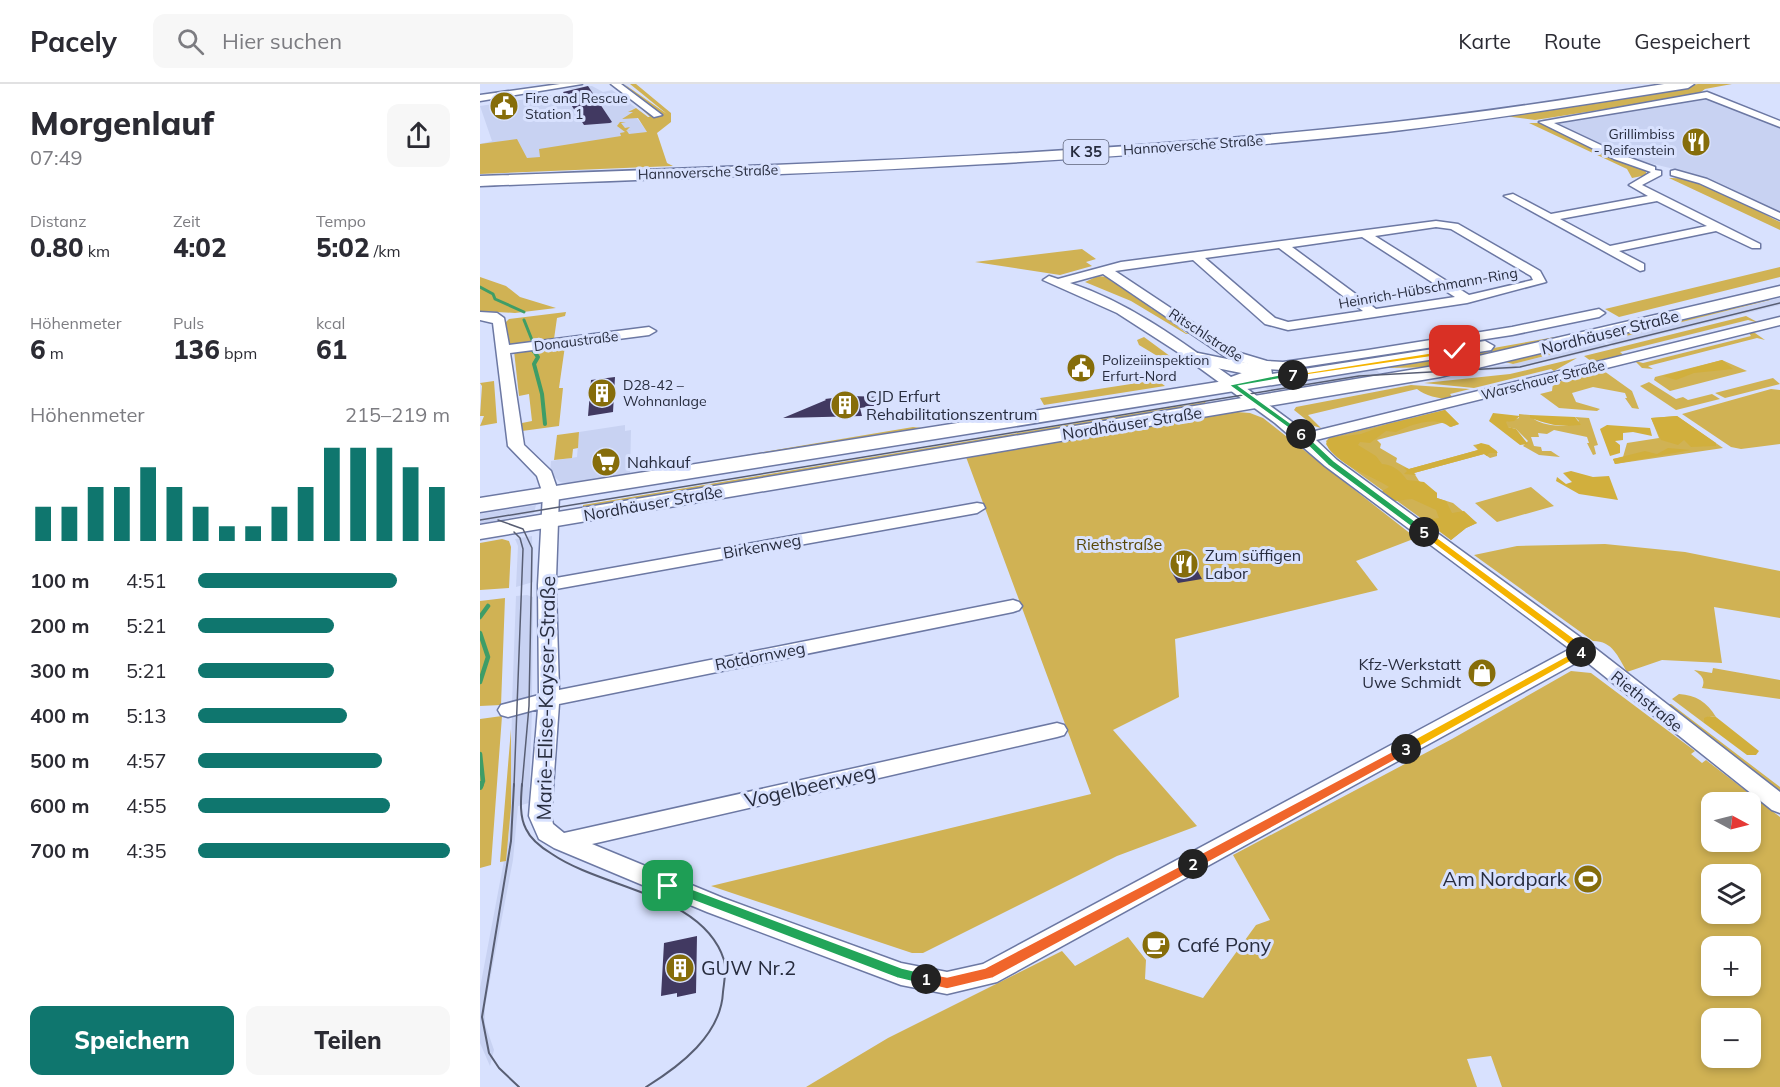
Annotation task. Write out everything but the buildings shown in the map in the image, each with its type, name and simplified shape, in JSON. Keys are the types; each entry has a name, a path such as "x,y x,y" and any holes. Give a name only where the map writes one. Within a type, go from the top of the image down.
{"highway":[{"name":"Hannoversche Straße","path":"480,176 836,162 1167,143 1395,122 1663,84"},
{"name":"Hannoversche Straße","path":"480,181 946,162 1222,143 1496,114 1688,84"}],"main road":[{"name":"Nordhäuser Straße","path":"480,505 1030,420 1258,371 1317,371 1539,337 1701,302 1780,280"},
{"name":"Nordhäuser Straße","path":"480,532 1257,402 1508,357 1780,291"},
{"path":"1208,359 1259,371 1317,371"}],"street":[{"path":"480,98 578,84"},
{"path":"615,84 657,116"},
{"path":"1780,124 1707,95 1544,122 1618,157 1654,171 1675,173 1703,181 1780,217"},
{"path":"1654,171 1634,185 1655,198 1756,246"},
{"path":"1509,196 1640,267"},
{"path":"1549,218 1655,198"},
{"name":"Heinrich-Hübschmann-Ring","path":"1195,256 1270,321 1288,326 1467,299 1535,285 1540,282 1540,278 1454,226 1436,224 1365,234 1195,256 1120,266 1107,271 1054,281 1124,310 1208,359"},
{"path":"1608,250 1717,227"},
{"path":"1365,234 1467,299"},
{"path":"1281,245 1375,314"},
{"name":"Ritschlstraße","path":"1107,271 1232,355 1266,365 1292,365 1512,331 1599,313"},
{"path":"480,316 497,319 517,450 545,474 551,494"},
{"name":"Warschauer Straße","path":"1307,438 1780,321"},
{"name":"Donaustraße","path":"503,350 648,331"},
{"name":"Ritschlstraße","path":"1244,351 1256,358 1258,371"},
{"path":"1208,359 1258,371"},
{"path":"1208,359 1258,371"},
{"name":"Riethstraße","path":"1258,371 1257,402 1307,438 1331,463 1584,650 1780,804"},
{"name":"Marie-Elise-Kayser-Straße","path":"551,494 547,585 549,700 540,816 542,828 549,836 562,842 715,904 901,974 947,983 988,974 1584,650"},
{"name":"Birkenweg","path":"547,585 977,508"},
{"name":"Rotdornweg","path":"508,710 1013,606"},
{"name":"Vogelbeerweg","path":"562,842 1057,730"}],"shaded area":[{"path":"592,86 603,92 612,90 636,108 631,110 659,148 540,163 480,144 492,141 480,106 572,92 570,88"},
{"path":"1697,95 1780,126 1780,215 1686,172 1633,159 1542,119"},
{"path":"1780,298 1780,305 1613,346 1605,341"},
{"path":"1602,342 1610,347 1514,369 1451,372 1513,364"},
{"path":"1722,360 1733,369 1694,373 1676,380 1663,376"},
{"path":"1376,369 1380,374 1269,391 1264,386"},
{"path":"1445,410 1459,424 1450,427 1444,423 1423,422 1396,432 1386,431 1370,443 1360,442 1358,445 1376,456 1382,464 1402,473 1407,480 1424,482 1437,493 1437,498 1446,501 1452,513 1464,511 1477,523 1466,528 1451,540 1440,531 1440,527 1432,522 1432,519 1439,518 1436,510 1412,499 1395,501 1382,491 1389,487 1346,464 1326,444 1329,438 1361,434 1388,424"},
{"path":"1493,413 1520,416 1514,421 1506,422 1508,427 1516,429 1528,444 1520,445 1489,421"},
{"path":"1530,415 1575,417 1581,425 1554,425 1530,418"},
{"path":"1677,416 1716,443 1716,446 1691,447 1684,440 1678,445 1661,440 1651,418"},
{"path":"625,425 625,431 631,430 630,477 573,485 560,482 550,473 551,461 577,457 579,432"},
{"path":"1607,425 1650,428 1652,436 1633,432 1623,433 1623,440 1615,441 1620,445 1620,453 1610,456 1600,429"},
{"path":"1481,443 1489,445 1498,453 1489,453 1487,456 1484,454 1414,473 1416,475 1404,474 1407,471 1403,467 1409,469 1478,450 1476,445"},
{"path":"1668,448 1691,450 1615,464 1613,459 1645,451 1657,454"},
{"path":"1571,471 1593,477 1609,476 1618,500 1579,494 1556,481 1557,477 1566,484 1572,482 1563,473"},
{"path":"536,505 534,513 480,524 480,514"},
{"path":"532,536 533,582 516,587 518,546 515,539"},
{"path":"516,596 533,597 532,696 512,703"},
{"path":"532,710 529,803 518,806 513,860 485,1006 485,1024 494,1050 490,1066 480,1043 480,988 509,834 512,713"},
{"path":"1716,717 1759,751 1756,755 1747,755 1704,723 1704,718"}],"green space":[{"path":"624,84 667,114 630,84 636,84 671,113 671,122 657,133 667,163 673,166 480,174 480,144 517,139 527,158 540,157 539,149 621,136 620,133 625,132 617,126 620,122 626,122 621,123 625,128 630,127 626,131 632,130 627,131 629,134 647,132 638,118 622,119 636,108 648,117 650,117 642,109 660,115"},
{"path":"1698,84 1732,84 1705,89 1697,95 1535,120 1504,116"},
{"path":"1529,123 1540,123 1645,170 1647,175 1632,178 1627,169"},
{"path":"1669,178 1684,179 1712,187 1780,222 1780,230"},
{"path":"1082,249 1096,259 1086,262 1092,266 1060,275 975,262"},
{"path":"1780,267 1780,277 1619,317 1605,309"},
{"path":"1098,276 1116,278 1110,280 1114,283 1121,282 1119,286 1127,291 1133,289 1129,293 1137,298 1145,298 1140,300 1151,302 1146,304 1152,309 1160,308 1154,310 1163,316 1169,315 1166,318 1174,324 1182,324 1177,326 1186,333 1194,332 1186,334 1131,301 1085,282"},
{"path":"480,277 506,286 520,297 556,308 515,313 480,311"},
{"path":"1766,298 1770,300 1606,341 1602,338"},
{"path":"566,312 565,316 557,318 554,339 508,345 505,323 509,319"},
{"path":"1746,316 1759,323 1748,320 1620,352 1625,356 1595,364 1584,356"},
{"path":"1583,332 1587,334 1443,367 1386,368 1382,364 1488,349"},
{"path":"1748,332 1755,333 1765,340 1757,338 1648,366 1653,369 1642,368 1635,361 1643,363 1751,336"},
{"path":"1144,337 1178,362 1147,367 1157,363 1159,357 1139,345 1137,340"},
{"path":"1596,339 1600,342 1513,364 1505,362"},
{"path":"571,343 574,345 565,346 559,388 563,388 559,426 522,431 522,423 532,421 529,394 519,396 514,351"},
{"path":"1577,358 1554,371 1551,369 1474,388 1424,383 1510,374"},
{"path":"1722,360 1747,371 1670,391 1654,380 1655,377"},
{"path":"1604,371 1632,391 1639,409 1632,408 1625,398 1627,398 1625,393 1593,387 1572,393 1576,402 1600,409 1597,411 1559,408 1540,394 1552,391 1553,383"},
{"path":"1773,378 1780,384 1725,398 1715,393"},
{"path":"1157,380 1165,386 1044,405 1040,398"},
{"path":"494,381 497,423 480,426 484,416 480,416 482,386 480,383"},
{"path":"1649,382 1676,399 1683,397 1688,400 1712,394 1720,399 1676,410 1640,386"},
{"path":"1411,385 1470,389 1450,394 1454,399 1450,399 1429,396 1417,389 1308,415 1321,428 1314,426 1294,410 1296,407"},
{"path":"1771,389 1780,390 1780,444 1741,449 1731,447 1682,414"},
{"path":"1205,402 1207,405 583,511 583,505"},
{"path":"1445,410 1459,424 1451,427 1445,422 1377,440 1381,444 1380,448 1397,458 1396,462 1409,469 1478,450 1473,445 1486,445 1497,451 1497,456 1490,458 1484,454 1414,473 1419,481 1437,493 1437,498 1453,503 1477,523 1466,528 1451,540 1342,461 1329,449 1326,441 1329,438"},
{"name":"Riethstraße","path":"1237,412 1250,413 1263,418 1416,538 1356,561 1378,590 1175,639 1179,697 1113,730 1197,826 1117,856 923,953 912,953 711,886 1091,794 966,457"},
{"path":"1519,414 1530,415 1545,424 1560,426 1579,421 1575,417 1589,418 1598,445 1594,446 1596,454 1593,455 1587,443 1589,443 1587,437 1554,430 1547,434 1538,433 1539,437 1531,437 1534,446 1541,447 1542,451 1551,451 1560,457 1539,455 1523,446 1528,441 1516,429 1507,427 1505,422 1519,418"},
{"path":"1677,416 1723,448 1615,464 1613,459 1623,457 1627,443 1659,438 1651,418"},
{"path":"949,424 948,427 627,478 627,475 913,427"},
{"path":"579,432 578,448 573,449 572,458 554,460 557,435"},
{"path":"1531,487 1554,506 1497,522 1475,503"},
{"path":"502,539 509,541 511,547 509,588 480,590 480,543"},
{"path":"1605,544 1685,552 1780,571 1780,618 1714,607 1722,663 1662,660 1627,672 1610,647 1593,641 1474,555 1517,546"},
{"path":"505,598 501,705 480,706 480,601"},
{"path":"1713,668 1780,680 1780,699 1702,688 1702,678 1694,670 1712,673"},
{"path":"1571,671 1591,673 1695,751 1691,754 1702,763 1706,760 1748,792 1701,792 1701,852 1761,852 1761,802 1780,817 1780,1087 1502,1087 1491,1056 1467,1059 1477,1087 806,1087 888,1038 1062,951 1075,966 1128,937 1146,960 1145,979 1203,998 1256,925 1270,920 1233,855 1452,739"},
{"path":"1679,694 1700,700 1716,717 1709,716 1704,723 1672,699"},
{"path":"1666,704 1671,704 1780,787 1780,796"},
{"path":"502,716 491,865 480,868 480,719"},
{"path":"511,729 511,807 506,861 500,862"}],"waterway":[{"path":"480,287 493,294 495,299 524,312"},
{"path":"524,320 532,340"},
{"path":"533,351 537,356"},
{"path":"536,354 538,357 534,364 542,394 545,424"},
{"path":"480,617 488,606"},
{"path":"480,633 488,657 480,682"},
{"path":"480,754 483,781 481,786"}],"tram line":[{"path":"480,520 1359,376 1520,367 1780,303"},
{"path":"498,520 523,529 532,548 529,706 522,786"},
{"path":"514,532 520,538 523,549 514,786"},
{"path":"514,784 511,841 482,1017 489,1053 499,1068 519,1087"},
{"path":"522,784 522,818 528,833 537,843 573,866 674,907 695,921 713,938 724,960 725,976 721,1008 715,1022 707,1035 685,1059 646,1087"}],"place":[{"name":"Fire and Rescue Station 1","path":"504,106"},
{"name":"Grillimbiss - Reifenstein","path":"1696,142"},
{"name":"Polizeiinspektion Erfurt-Nord","path":"1081,368"},
{"name":"D28-42 – Wohnanlage","path":"602,393"},
{"name":"CJD Erfurt Rehabilitationszentrum","path":"845,405"},
{"name":"Nahkauf","path":"606,462"},
{"name":"Zum süffigen Labor","path":"1184,564"},
{"name":"Kfz-Werkstatt Uwe Schmidt","path":"1482,673"},
{"name":"Am Nordpark","path":"1588,879"},
{"name":"Café Pony","path":"1156,945"},
{"name":"GUW Nr.2","path":"680,968"}],"route":[{"path":"668,886 901,974 947,983 988,974 1584,650 1331,463 1307,438 1232,385 1455,351"}]}
